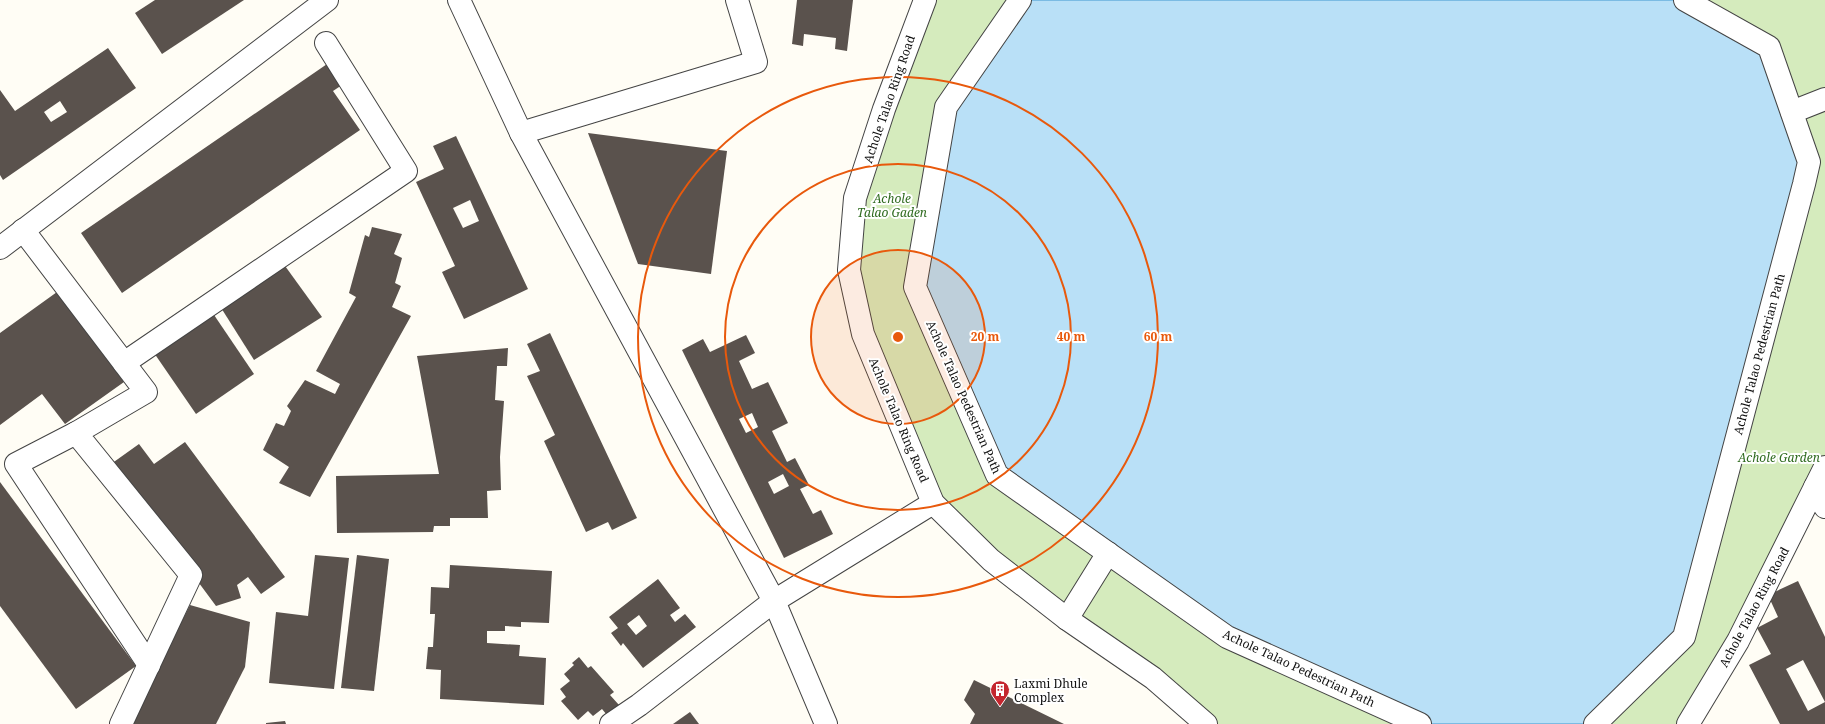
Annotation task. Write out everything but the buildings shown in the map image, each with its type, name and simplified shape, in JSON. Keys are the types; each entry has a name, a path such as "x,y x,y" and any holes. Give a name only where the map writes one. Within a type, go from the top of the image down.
{"street":[{"path":"0,248 327,0"},
{"path":"459,0 521,133 774,601 826,724"},
{"path":"521,133 756,62 736,0"},
{"name":"Achole Talao Ring Road","path":"925,0 884,109 855,198 849,270 863,334 933,503 991,560 1067,619 1153,678 1206,724"},
{"name":"Achole Talao Pedestrian Path","path":"1020,0 946,107 916,287 997,475 1227,637 1420,724"},
{"name":"Achole Talao Pedestrian Path","path":"1595,724 1684,637 1809,162 1769,47 1685,0"},
{"path":"124,363 406,171 326,42"},
{"path":"1792,112 1825,99"},
{"path":"23,230 146,392 76,433 16,464 149,665"},
{"path":"76,433 191,575 121,724"},
{"name":"Achole Talao Ring Road","path":"1688,724 1738,642 1825,466"},
{"path":"1815,487 1825,508"},
{"path":"610,724 639,705 774,601 933,503"},
{"path":"1067,619 1108,553"}],"green space":[{"name":"Achole Talao Gaden","path":"925,0 1020,0 1420,724 1206,724 933,503 863,334 855,198"},
{"name":"Achole Garden","path":"1685,0 1825,0 1825,467 1688,724 1595,724"}],"water":[{"path":"1020,0 1685,0 1769,47 1809,162 1684,637 1595,724 1420,724 1227,637 997,475 915,287 946,107"}],"place":[{"name":"Laxmi Dhule Complex","path":"1000,707"}]}
